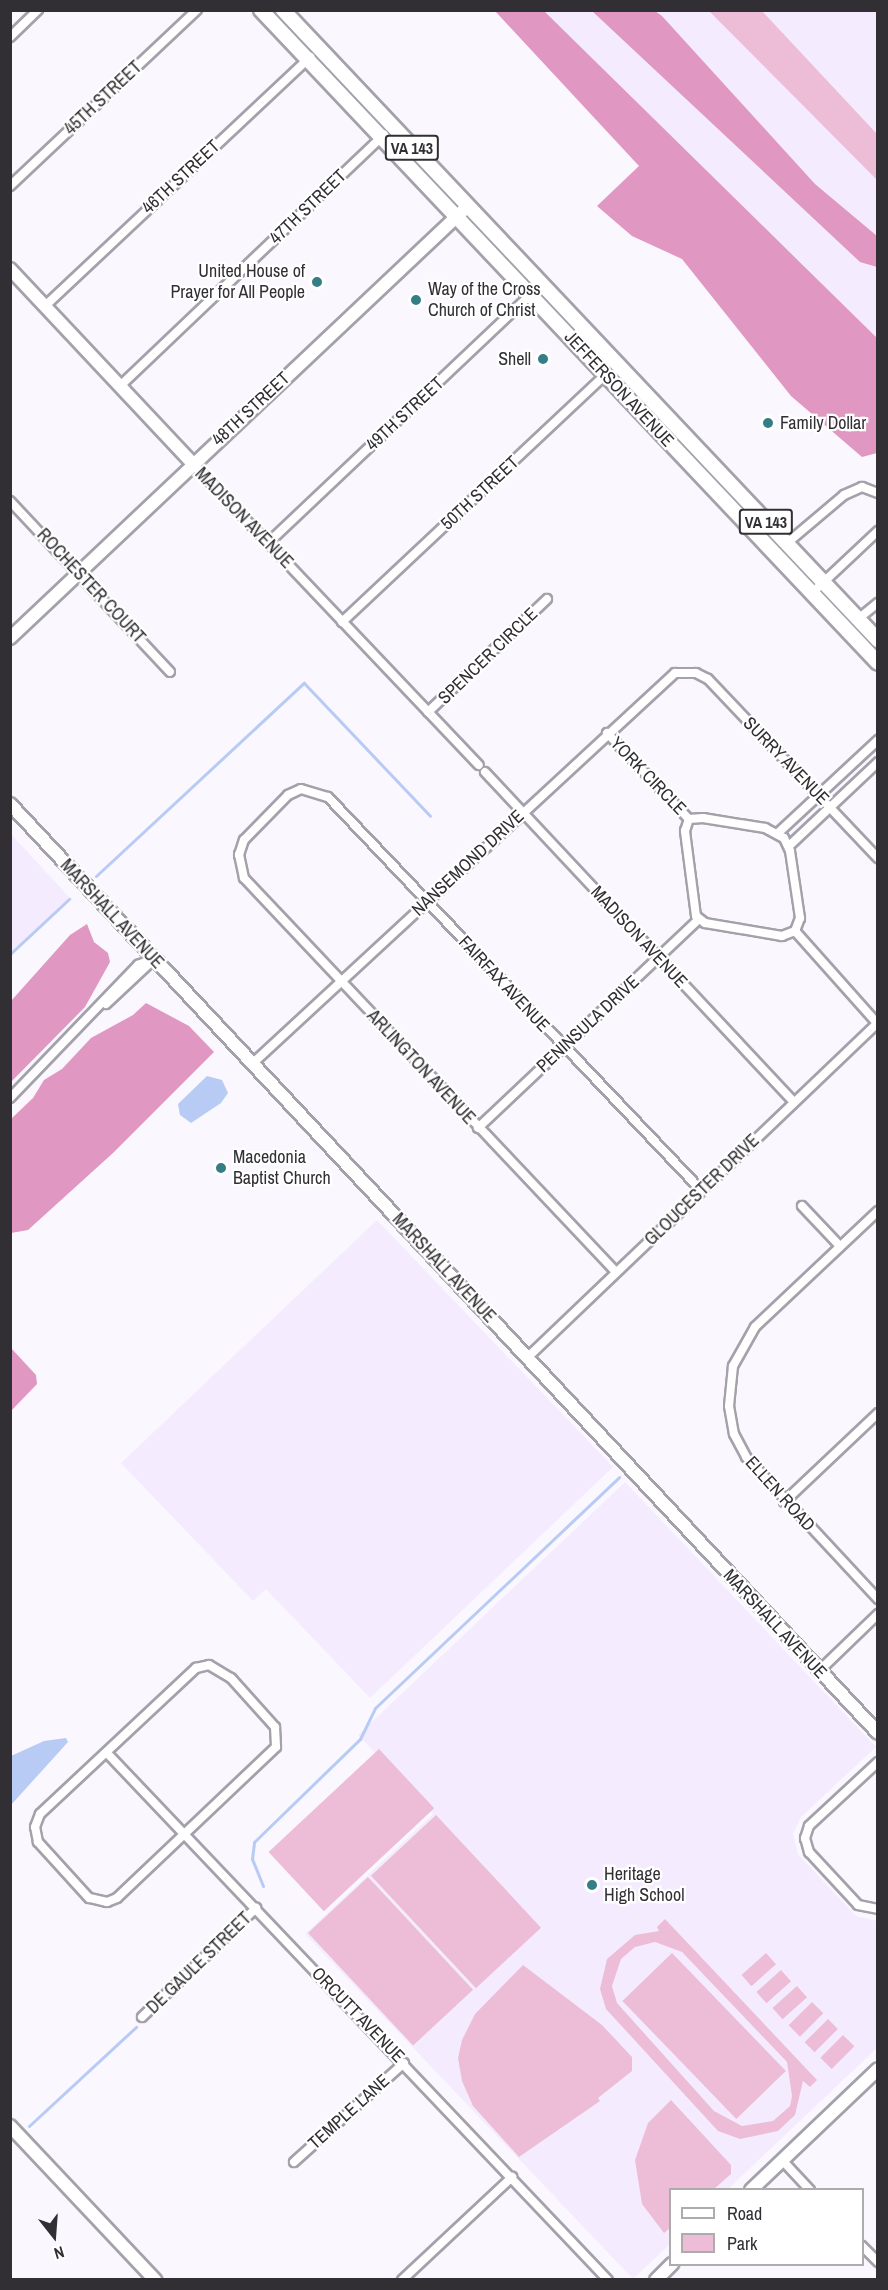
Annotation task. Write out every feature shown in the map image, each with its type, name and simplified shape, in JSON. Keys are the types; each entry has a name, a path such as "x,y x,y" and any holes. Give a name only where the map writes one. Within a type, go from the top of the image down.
{"main road":[{"name":"JEFFERSON AVENUE","path":"261,10 878,663"},
{"name":"JEFFERSON AVENUE","path":"283,10 878,640"}],"street":[{"path":"10,37 38,10"},
{"name":"45TH STREET","path":"10,186 197,10"},
{"name":"46TH STREET","path":"45,306 319,49"},
{"name":"47TH STREET","path":"118,387 393,127"},
{"name":"48TH STREET","path":"10,638 468,206"},
{"name":"MADISON AVENUE","path":"10,269 118,387 482,769 794,1102"},
{"name":"49TH STREET","path":"268,543 542,284"},
{"name":"50TH STREET","path":"342,622 617,364"},
{"path":"786,544 844,495 862,487 878,494"},
{"name":"ROCHESTER COURT","path":"10,501 170,672"},
{"path":"812,593 878,531"},
{"name":"SPENCER CIRCLE","path":"428,712 548,599"},
{"path":"858,619 878,603"},
{"name":"NANSEMOND DRIVE","path":"252,1064 667,678 689,672"},
{"name":"SURRY AVENUE","path":"689,672 708,680 878,858"},
{"name":"YORK CIRCLE","path":"607,733 689,819"},
{"path":"699,919 782,936 795,931 800,918 789,846 778,833 878,740"},
{"path":"789,846 878,762"},
{"name":"ARLINGTON AVENUE","path":"302,789 288,795 246,837 239,855 244,878 616,1272"},
{"name":"FAIRFAX AVENUE","path":"302,789 328,797 701,1190"},
{"name":"MARSHALL AVENUE","path":"10,804 878,1733"},
{"name":"YORK CIRCLE","path":"689,819 703,818 778,833"},
{"name":"YORK CIRCLE","path":"689,819 686,831 694,911 699,919"},
{"name":"PENINSULA DRIVE","path":"478,1128 699,919"},
{"path":"795,931 878,1023"},
{"path":"10,1098 138,965 153,959"},
{"name":"GLOUCESTER DRIVE","path":"528,1357 878,1023"},
{"path":"802,1206 840,1246"},
{"name":"ELLEN ROAD","path":"878,1211 755,1327 737,1355 730,1378 729,1416 737,1442 784,1502 878,1599"},
{"path":"784,1502 878,1413"},
{"path":"819,1671 878,1614"},
{"path":"216,1667 231,1678 275,1727 279,1740 270,1756 186,1835 113,1901 89,1898 38,1842 37,1821 196,1668 216,1667"},
{"name":"ORCUTT AVENUE","path":"107,1753 608,2280"},
{"path":"878,1762 809,1826 805,1838 809,1852 858,1905 878,1909"},
{"name":"DE GAULE STREET","path":"142,2017 256,1908"},
{"name":"TEMPLE LANE","path":"294,2162 404,2063"},
{"path":"753,2188 878,2069"},
{"path":"10,2126 155,2280"},
{"path":"782,2160 808,2188"},
{"path":"402,2280 512,2177"},
{"path":"864,2248 878,2262"},
{"path":"656,2280 671,2266"}],"shaded area":[{"path":"495,11 544,11 877,338 877,453 862,457 791,396 682,259 632,236 597,206 639,166"},
{"path":"528,11 877,11 877,381"},
{"path":"592,11 655,11 662,16 815,184 877,236 877,267 860,262"},
{"path":"11,834 71,899 11,956"},
{"path":"87,924 94,942 108,953 110,962 85,1007 11,1082 11,1001 70,935"},
{"path":"146,1003 189,1026 214,1052 113,1153 28,1230 11,1233 11,1119 33,1098 44,1080 62,1069 91,1038 133,1015"},
{"path":"377,1220 613,1467 370,1698 266,1589 253,1601 121,1463"},
{"path":"11,1348 36,1375 37,1384 11,1411"},
{"name":"Heritage High School","path":"625,1482 876,1747 801,1817 793,1834 798,1854 856,1916 877,1921 877,2048 729,2188 669,2188 669,2245 633,2279 305,1934 433,1814 358,1735"}],"green space":[{"path":"709,11 762,11 877,134 877,180"},
{"path":"379,1749 434,1808 324,1911 269,1852"},
{"path":"436,1815 541,1928 476,1988 371,1876"},
{"path":"368,1877 473,1990 413,2046 308,1933"},
{"path":"665,1919 817,2080 810,2087 803,2081 795,2115 778,2131 740,2139 718,2131 606,2009 600,1989 607,1959 635,1935 659,1931 657,1927","holes":["655,1942 682,1952 787,2062 792,2096 790,2106 773,2121 742,2126 714,2111 617,2003 612,1986 621,1959 635,1947"]},
{"path":"672,1953 786,2071 736,2119 622,2001"},
{"path":"766,1953 776,1964 752,1986 741,1975"},
{"path":"523,1965 602,2025 632,2057 632,2071 598,2098 600,2101 519,2157 473,2106 462,2081 458,2058 462,2040 475,2014"},
{"path":"781,1970 791,1981 767,2003 756,1992"},
{"path":"797,1986 807,1997 783,2019 772,2008"},
{"path":"812,2002 823,2013 800,2037 789,2025"},
{"path":"828,2019 838,2029 815,2052 805,2042"},
{"path":"843,2035 854,2046 832,2069 820,2058"},
{"path":"671,2100 731,2165 731,2174 715,2188 669,2188 669,2229 664,2233 642,2204 635,2160 648,2123"}],"water":[{"path":"207,1076 222,1080 228,1093 221,1103 191,1123 180,1115 178,1104"},
{"path":"66,1738 68,1742 11,1805 11,1756 44,1741"}],"waterway":[{"path":"96,876 304,683 430,816"},
{"path":"10,954 69,899"},
{"path":"263,1886 252,1859 254,1842 360,1739 375,1708 619,1477"},
{"path":"29,2126 136,2027"}],"place":[{"name":"United House of Prayer for All People","path":"317,282"},
{"name":"Way of the Cross Church of Christ","path":"416,300"},
{"name":"Shell","path":"543,359"},
{"name":"Family Dollar","path":"768,423"},
{"name":"Macedonia Baptist Church","path":"221,1168"},
{"name":"Heritage High School","path":"592,1885"}]}
